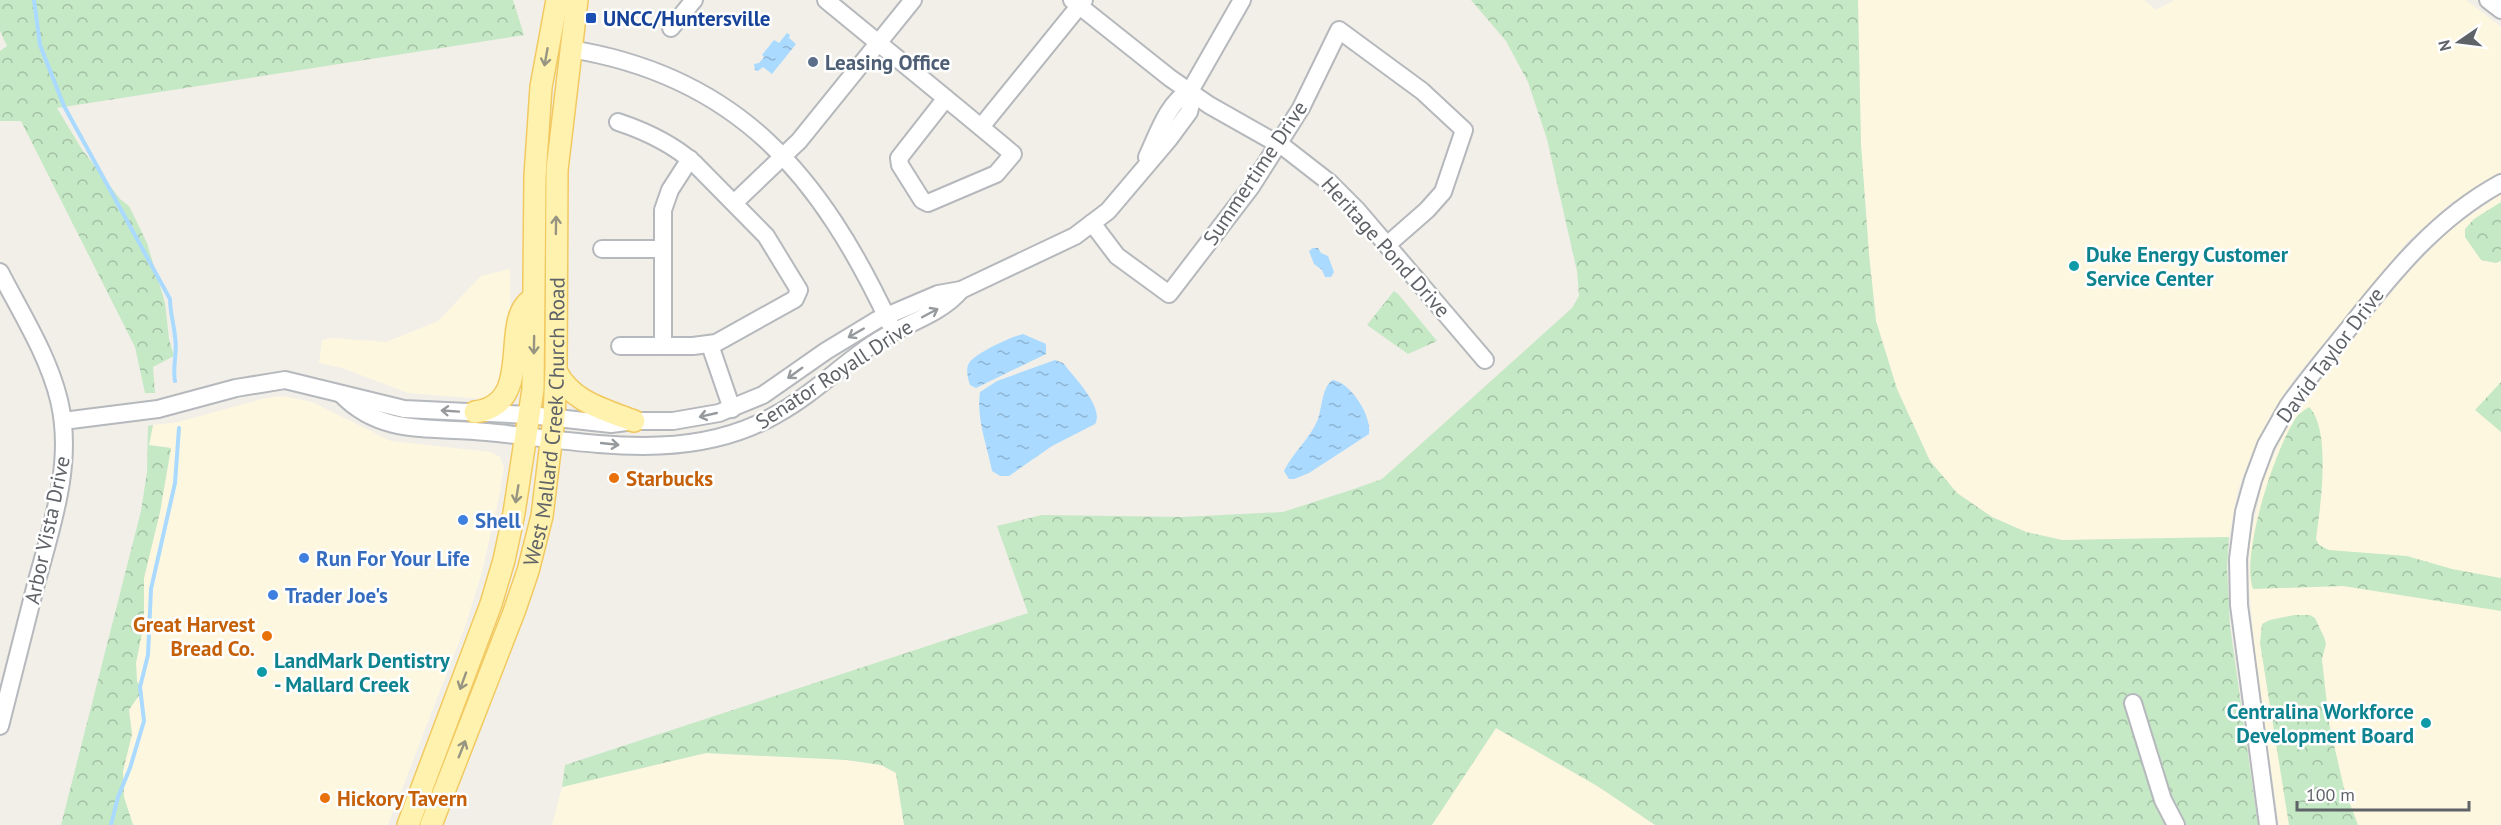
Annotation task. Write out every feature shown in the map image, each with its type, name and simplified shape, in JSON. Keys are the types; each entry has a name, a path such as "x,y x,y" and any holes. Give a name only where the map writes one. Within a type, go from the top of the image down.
{"main road":[{"name":"West Mallard Creek Church Road","path":"408,825 491,604 510,537 533,389 535,176 541,87 557,0"},
{"name":"West Mallard Creek Church Road","path":"431,825 479,706 528,571 542,516 556,371 557,170 577,0"},
{"path":"475,412 492,408 504,395 513,372 521,311 534,298"},
{"path":"556,371 565,386 579,398 634,421"}],"street":[{"path":"670,28 694,0"},
{"path":"826,0 946,98 1013,154 1006,165 991,177 934,202 925,202 900,165 899,158 946,98"},
{"path":"734,203 799,141 913,0"},
{"path":"962,290 1063,243 1092,223 1120,198 1144,167 1174,104 1180,96 1190,91 1242,0"},
{"path":"2488,0 2501,10"},
{"path":"981,127 1078,2"},
{"name":"Heritage Pond Drive","path":"1078,2 1164,74 1209,105 1278,144 1330,183 1387,245 1485,360"},
{"name":"Summertime Drive","path":"1092,223 1117,256 1169,294 1251,187 1306,98 1339,30 1389,64 1464,130 1446,186 1434,204 1387,245"},
{"path":"570,49 628,61 691,87 739,118 784,155 832,216 894,332"},
{"path":"618,122 643,130 690,159 766,236 797,286 799,294 795,299 728,338 710,345 620,346"},
{"path":"663,346 664,204 670,190 690,159"},
{"name":"David Taylor Drive","path":"2268,825 2238,591 2241,527 2258,466 2276,426 2297,393 2385,283 2445,220 2482,193 2501,183"},
{"path":"602,249 663,249"},
{"name":"Arbor Vista Drive","path":"0,272 51,376 63,421 63,469 0,726"},
{"name":"Senator Royall Drive","path":"341,394 353,406 388,424 527,436 552,428 634,421 673,422 732,409 763,395 831,347 886,316 938,294 962,290"},
{"name":"Senator Royall Drive","path":"63,421 158,410 236,388 285,380 399,408 530,415 552,428 663,447 704,442 745,430 783,411 865,349 942,307 962,290"},
{"path":"710,345 732,409"},
{"path":"2133,703 2163,800 2176,825"}],"shaded area":[{"path":"1858,0 2144,0 2156,10 2175,0 2466,0 2501,27 2501,172 2451,203 2407,242 2294,379 2272,413 2246,468 2238,490 2229,537 2062,540 2026,532 1992,517 1957,493 1930,461 1897,389 1876,321 1869,254 1861,145"},
{"path":"2501,194 2501,825 2279,825 2256,663 2249,587 2250,539 2264,477 2284,433 2306,397 2404,277 2450,230"},
{"path":"510,269 511,345 508,366 494,395 483,399 408,393 342,368 319,363 322,340 333,338 386,342 438,321 481,276"},
{"path":"283,396 312,402 391,441 491,452 500,457 504,467 499,497 482,572 466,624 388,825 133,825 124,797 123,771 132,734 129,710 142,691 137,681 136,663 144,623 144,578 160,512 171,448 149,445 153,425 178,422 266,398"},
{"path":"1496,728 1599,787 1655,825 1432,825"},
{"path":"706,753 847,760 881,765 896,773 904,825 552,825 562,787"}],"green space":[{"path":"0,0 513,0 524,35 57,108 81,148 120,199 129,206 147,243 165,303 169,339 174,356 153,367 155,393 145,393 135,347 21,121 0,121 0,51 7,46 0,31"},
{"path":"1471,0 1858,0 1861,145 1876,321 1897,389 1930,461 1957,493 1992,517 2026,532 2062,540 2229,537 2227,568 2230,626 2258,825 1655,825 1599,787 1496,728 1432,825 904,825 896,773 881,765 847,760 706,753 562,787 565,765 1028,613 997,526 1042,515 1182,517 1283,512 1382,479 1572,308 1579,296 1577,271 1547,139 1528,82 1506,41"},
{"path":"2501,202 2501,261 2496,263 2481,260 2465,237 2465,229 2474,219"},
{"path":"1394,291 1437,341 1408,354 1367,325"},
{"path":"2501,382 2501,432 2475,410"},
{"path":"2309,407 2316,418 2322,451 2322,490 2316,539 2319,545 2329,550 2407,556 2452,569 2501,578 2501,611 2343,586 2253,589 2250,573 2251,552 2262,500 2289,429 2298,415"},
{"path":"153,425 149,445 171,448 160,512 144,578 144,623 136,663 137,681 142,691 129,710 132,734 123,771 124,797 133,825 61,825 141,511 147,472 148,426"},
{"path":"2294,615 2310,615 2315,618 2324,637 2326,644 2322,659 2329,723 2344,788 2358,825 2289,825 2260,643 2262,624"}],"water":[{"path":"787,33 796,44 772,74 763,67 758,71 755,70 754,64 759,63 764,57 762,55 774,40 779,43"},
{"path":"1318,248 1321,253 1328,256 1334,272 1331,277 1325,277 1322,270 1314,264 1309,251"},
{"path":"1023,334 1046,344 1046,354 976,388 970,385 967,370 971,361 993,347"},
{"path":"1055,360 1063,363 1092,401 1097,417 1095,424 1052,446 1009,476 1000,476 992,471 979,412 980,392 997,381"},
{"path":"1333,380 1347,387 1359,401 1367,418 1369,434 1309,473 1289,479 1284,471 1315,426 1324,392"}],"waterway":[{"path":"34,0 40,45 64,106 170,299 176,343 175,381"},
{"path":"111,825 144,721 140,687 148,655 151,589 175,483 179,428"}],"place":[{"name":"UNCC/Huntersville","path":"591,18"},
{"name":"Leasing Office","path":"813,62"},
{"name":"Duke Energy Customer Service Center","path":"2074,266"},
{"name":"Starbucks","path":"614,478"},
{"name":"Shell","path":"463,520"},
{"name":"Run For Your Life","path":"304,558"},
{"name":"Trader Joe's","path":"273,595"},
{"name":"Great Harvest Bread Co.","path":"267,636"},
{"name":"LandMark Dentistry - Mallard Creek","path":"262,672"},
{"name":"Centralina Workforce Development Board","path":"2426,723"},
{"name":"Hickory Tavern","path":"325,798"}]}
